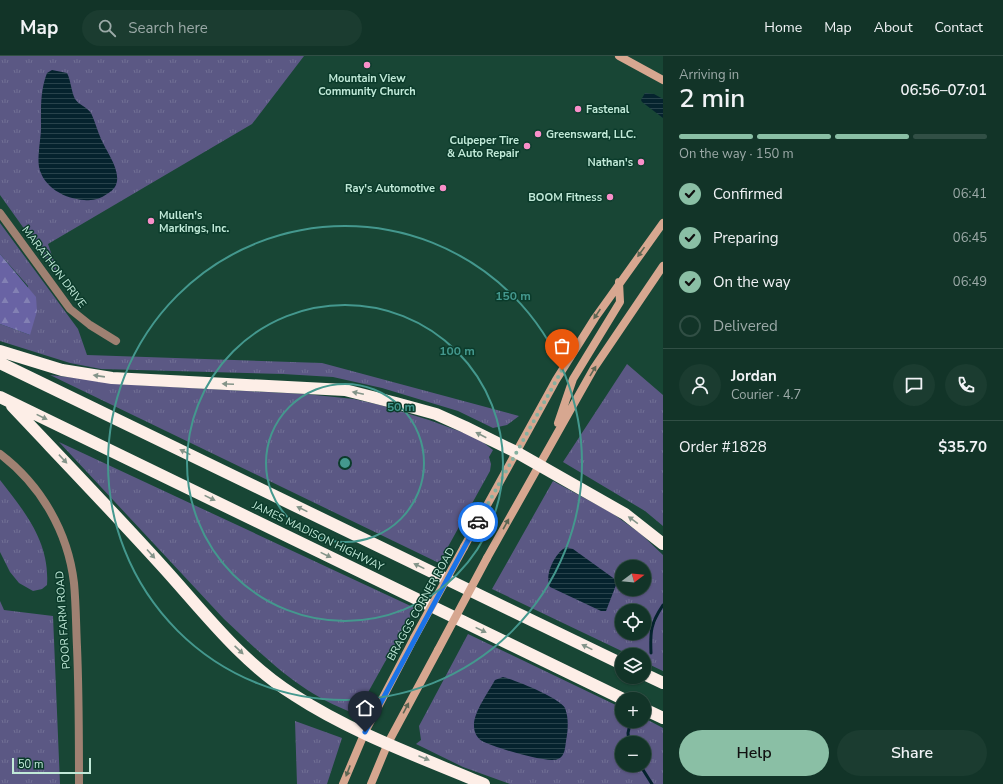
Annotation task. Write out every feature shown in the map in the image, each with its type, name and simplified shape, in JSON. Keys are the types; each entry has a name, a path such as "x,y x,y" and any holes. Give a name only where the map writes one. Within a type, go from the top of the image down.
{"highway":[{"path":"0,351 62,370 112,378 345,390 373,396 436,414 516,452 625,514 663,544"},
{"name":"JAMES MADISON HIGHWAY","path":"0,363 615,661"},
{"path":"3,399 126,527 228,640 263,673 293,695 365,732 484,784"},
{"name":"JAMES MADISON HIGHWAY","path":"3,399 615,695"},
{"path":"651,677 663,683"},
{"path":"651,712 663,718"}],"main road":[{"path":"619,56 663,80"},
{"name":"BRAGGS CORNER ROAD","path":"344,784 365,732 414,638 560,374 619,282 663,223"},
{"path":"371,784 388,743 555,435 598,362 663,266"},
{"path":"555,435 570,383 620,302 619,282"}],"street":[{"name":"MARATHON DRIVE","path":"0,213 70,309 90,325 116,341"},
{"name":"POOR FARM ROAD","path":"0,454 12,464 44,500 61,534 70,563 75,595 78,672 79,784"}],"green space":[{"path":"0,56 304,56 252,124 48,244 60,279 0,195"},
{"path":"0,223 78,329 87,355 322,363 519,416 507,425 493,428 458,411 382,388 333,377 283,374 101,369 70,363 0,341 0,324 30,335 28,286 0,254"},
{"path":"0,254 36,297 37,311 30,335 0,324"},
{"path":"627,364 663,395 663,526 645,511 563,462"},
{"path":"50,375 137,385 305,394 354,399 380,405 429,420 467,434 484,443 493,450 489,457 491,464 490,471 439,563"},
{"path":"59,442 415,608 356,714 336,706 301,686 255,648 224,619"},
{"path":"0,480 27,516 40,541 47,569 47,585 42,589 33,591 19,583 10,572 0,552"},
{"path":"553,481 612,513 641,534 663,555 663,671 651,665 651,648 615,648 492,589"},
{"path":"0,601 4,610 53,616 60,784 0,784"},
{"path":"468,634 615,705 615,728 651,728 651,722 663,728 663,784 510,784 463,767 416,744 421,740 419,726"},
{"path":"295,721 342,738 327,784 297,784"}],"water":[{"path":"52,70 67,73 75,99 91,113 101,139 115,168 117,183 114,189 99,198 84,200 62,194 50,186 41,174 38,157 41,132 42,93 47,73"},
{"path":"645,93 654,94 663,99 663,118 642,102 641,100"},
{"path":"566,547 573,549 615,579 615,588 606,611 601,611 550,587 548,577 555,559"},
{"path":"503,677 527,685 555,699 565,708 568,720 567,733 564,752 560,758 552,760 543,759 508,751 488,744 477,737 474,726 476,715 495,680"}],"waterway":[{"path":"651,648 652,628 663,605"},
{"path":"628,736 629,728"},
{"path":"644,772 652,784"}],"way so far":[{"path":"478,522 524,436 562,370"}],"place":[{"name":"Mountain View Community Church","path":"367,65"},
{"name":"Fastenal","path":"578,109"},
{"name":"Greensward, LLC.","path":"538,134"},
{"name":"Culpeper Tire & Auto Repair","path":"527,146"},
{"name":"Nathan's","path":"641,162"},
{"name":"Ray's Automotive","path":"443,188"},
{"name":"BOOM Fitness","path":"610,197"},
{"name":"Mullen's Markings, Inc.","path":"151,221"}],"route":[{"path":"365,732 478,522"}]}
